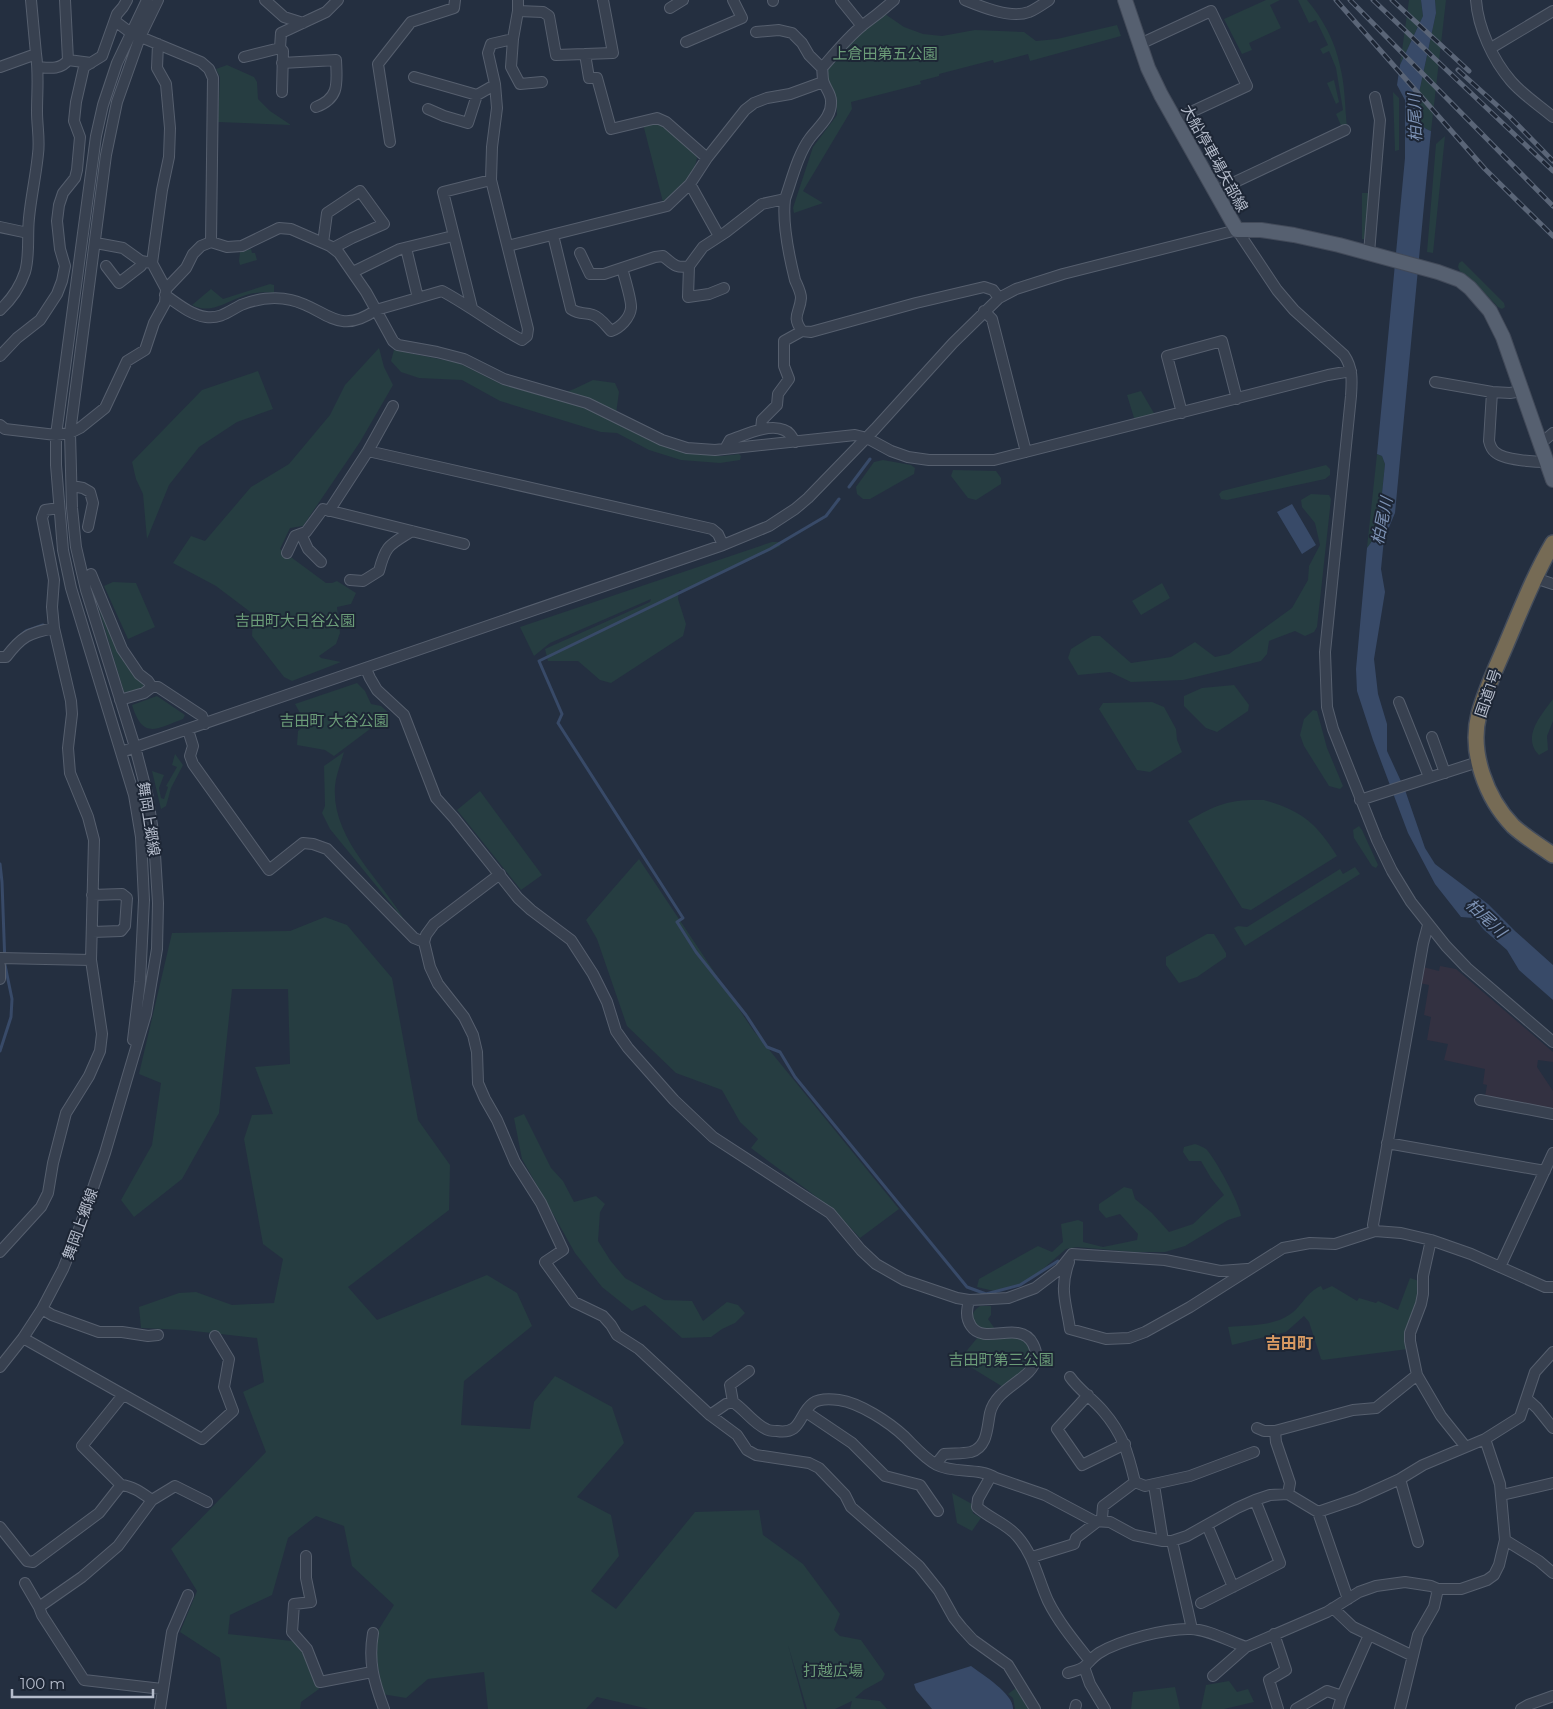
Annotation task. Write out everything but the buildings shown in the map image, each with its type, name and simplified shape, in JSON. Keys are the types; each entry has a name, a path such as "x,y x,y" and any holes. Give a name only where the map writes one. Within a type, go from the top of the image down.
{"highway":[{"name":"国道1号","path":"1553,543 1535,578 1507,642 1479,714 1476,733 1478,762 1501,811 1523,834 1553,855"}],"main road":[{"name":"大船停車場矢部線","path":"1125,0 1148,68 1174,120 1236,230 1261,230 1294,235 1428,269 1460,280 1470,288 1490,311 1503,337 1522,391"},
{"path":"1522,391 1553,480"}],"street":[{"path":"0,310 11,300 25,271 31,191 39,140 37,109 38,67 31,0"},
{"path":"38,67 55,68 66,63 68,60 65,0"},
{"path":"0,356 17,338 40,320 57,294 62,281 65,266 60,249 57,221 58,205 63,193 75,178 77,170 80,137 74,121 84,67 102,56 117,14 127,0"},
{"path":"136,35 147,0"},
{"path":"136,35 158,0"},
{"path":"264,0 284,17 303,23"},
{"path":"282,92 283,51 280,48 282,34 326,12 338,0"},
{"path":"390,142 378,64 411,22 454,8 455,0"},
{"path":"542,82 520,84 511,67 512,39 518,5 543,12 549,16 556,55 612,53 603,0"},
{"path":"670,8 683,0"},
{"path":"686,42 742,18 733,0"},
{"path":"840,0 862,26"},
{"path":"822,68 838,48 894,0"},
{"path":"965,0 988,10 1020,14 1028,12 1049,0"},
{"path":"1476,0 1480,22 1490,48 1512,82 1553,117"},
{"path":"1140,44 1211,11 1247,86 1174,120"},
{"path":"1490,48 1553,11"},
{"path":"115,21 136,35 201,62 209,69 213,78 211,242"},
{"path":"756,32 779,30 792,33 822,68 824,82 830,94 830,111 804,149 785,199 785,224 795,280 801,298 796,316 797,324 802,331"},
{"name":"舞岡上郷線","path":"0,1367 23,1338 42,1309 63,1269 78,1232 111,1135 146,1014 157,949 158,903 154,838 147,794 135,748 86,590 76,547 70,433 106,155 117,102 136,35"},
{"name":"舞岡上郷線","path":"130,1067 140,982 144,900 141,837 134,795 71,588 62,550 56,435 96,136 117,64 136,35"},
{"path":"158,44 157,68 166,84 170,157 162,190 152,263 166,292 197,315 207,318 220,317 242,305 264,299 291,300 339,321 354,321 376,310 442,291 522,340 526,336 528,329 491,180 492,147 497,108 488,52 491,44 512,39"},
{"path":"244,57 280,48"},
{"path":"0,67 36,54"},
{"path":"585,54 589,78 597,78 611,129 657,118 666,122 707,158"},
{"path":"68,60 91,63"},
{"path":"282,63 336,60 337,82 335,93 328,102 316,107"},
{"path":"414,77 478,94"},
{"path":"508,246 667,206 690,184 707,158 745,110 754,103 766,98 790,94 824,82"},
{"path":"428,110 468,123 478,94 491,87 495,88"},
{"path":"1371,254 1380,120 1375,97"},
{"path":"1214,192 1345,130"},
{"path":"472,308 443,192 491,180"},
{"path":"690,184 718,236"},
{"path":"323,243 327,213 360,191 384,224 333,248"},
{"path":"724,288 709,294 688,297 689,266 703,247 762,204 785,199"},
{"path":"0,227 28,233"},
{"path":"0,425 5,429 56,435 70,433 80,428 106,408 127,362 145,350 154,323 164,303 166,292 186,268 193,254 201,246 211,242 227,247 242,246 279,228 291,229 323,243 339,253 353,272 393,341 398,345 464,359 504,379 586,403 662,440 687,448 715,450 855,435 866,438 899,454 929,460 994,460 1328,375 1351,371"},
{"path":"121,752 723,545 769,526 795,510 825,481 984,311 999,298 1016,290 1063,274 1236,230 1294,310 1344,355 1349,362 1351,371 1350,405 1325,652 1325,678 1327,707 1333,729 1360,800 1392,871 1428,925 1467,968 1553,1042"},
{"path":"553,234 571,309 577,314 593,315 602,320 611,331 618,329 626,319 631,307 622,268"},
{"path":"353,272 400,249 453,236"},
{"path":"96,243 123,248 141,262 152,263"},
{"path":"406,248 418,298"},
{"path":"580,253 590,274 604,274 663,256 681,268 689,266"},
{"path":"106,266 120,283 141,266 141,262"},
{"path":"761,429 762,420 776,405 778,394 789,379 784,366 784,341 802,331 811,332 975,288 984,287 993,290 999,298"},
{"path":"984,311 992,319 1026,452"},
{"path":"1182,412 1167,356 1222,341 1237,398"},
{"path":"1436,382 1492,392 1510,393 1522,391"},
{"path":"1492,392 1489,441 1495,452 1501,456 1547,462"},
{"path":"330,511 368,451 393,406"},
{"path":"726,449 730,440 761,429 783,429 790,434 795,442"},
{"path":"1540,444 1553,433"},
{"path":"368,451 712,529 718,534 723,545"},
{"path":"72,486 90,492 93,503 88,527"},
{"path":"0,1252 41,1206 48,1193 53,1162 66,1113 89,1076 100,1051 102,1034 91,960 94,840 88,817 70,773 68,748 72,714 71,701 54,628 52,607 54,580 42,518 45,510 59,508"},
{"path":"287,553 295,536 306,532 323,509 464,544"},
{"path":"350,580 363,581 379,570 383,554 390,545 412,531"},
{"path":"301,534 308,549 321,562"},
{"path":"91,574 122,649 139,674 152,687"},
{"path":"1535,578 1553,584"},
{"path":"3,657 29,634 54,628"},
{"path":"366,668 378,690 404,715 436,798 518,898 571,940 593,974 607,1002 616,1031 628,1048 674,1100 713,1137 830,1213 861,1250 876,1264 904,1280 957,1298 970,1300 1008,1298 1035,1288 1060,1269 1072,1254"},
{"path":"120,700 144,693 152,687 162,688 202,716 205,724"},
{"path":"1399,702 1426,778"},
{"path":"188,730 192,746 190,756 193,764 269,870 303,844 313,844 327,849 414,938 424,942"},
{"path":"1432,737 1445,773"},
{"path":"1360,800 1478,762"},
{"path":"500,874 434,924 426,935 424,942 430,967 438,984 464,1017 473,1035 477,1052 478,1083 485,1099 497,1120 515,1162 541,1203 563,1250 545,1262 574,1302 603,1316 612,1325 617,1335 639,1349 710,1415 737,1435 747,1450 756,1455 809,1462 819,1468 845,1495 851,1507 919,1566 939,1590 954,1618 967,1634 1008,1665 1035,1709"},
{"path":"92,895 122,894 126,898 126,926 121,930 92,932"},
{"path":"1376,1231 1373,1225 1421,954 1428,925"},
{"path":"0,958 91,960"},
{"path":"0,966 0,980"},
{"path":"1480,1100 1553,1114"},
{"path":"1387,1143 1545,1171"},
{"path":"1500,1267 1553,1153"},
{"path":"1072,1254 1063,1284 1063,1297 1070,1329 1106,1339 1129,1338 1145,1332 1219,1290 1283,1248 1310,1243 1336,1244 1376,1231 1401,1233 1431,1240 1471,1254 1545,1287 1553,1287"},
{"path":"1431,1240 1423,1276 1421,1304 1410,1333 1410,1341 1417,1375 1441,1416 1466,1446"},
{"path":"1072,1254 1165,1260 1220,1271 1250,1269"},
{"path":"936,1464 944,1454 971,1452 978,1448 986,1436 993,1403 997,1397 1028,1371 1034,1364 1036,1357 1032,1341 1025,1335 1017,1332 987,1334 978,1332 972,1327 968,1319 967,1310 970,1300"},
{"path":"42,1309 52,1315 99,1332 122,1332 148,1336 158,1335"},
{"path":"23,1338 202,1439 233,1411 224,1387 229,1359 215,1336"},
{"path":"1318,1512 1400,1479 1423,1465 1485,1439 1520,1417 1535,1372 1553,1352"},
{"path":"749,1371 730,1385 733,1402 766,1429 784,1432 793,1430 811,1404 817,1401 829,1399 849,1402 886,1422 925,1458 946,1469 978,1472 991,1476 1045,1495 1094,1521 1110,1522 1134,1535 1168,1541 1187,1536 1255,1500 1270,1495 1288,1494 1318,1512 1348,1599"},
{"path":"1257,1428 1275,1430 1332,1417 1353,1410 1376,1408 1417,1375"},
{"path":"1070,1377 1103,1410 1116,1429 1124,1444 1135,1482"},
{"path":"123,1395 82,1446 121,1484 141,1492 152,1500"},
{"path":"1088,1395 1056,1429 1082,1465 1124,1444"},
{"path":"1527,1399 1553,1428"},
{"path":"710,1415 726,1404 733,1402"},
{"path":"806,1412 852,1443 886,1476 920,1484 938,1511"},
{"path":"1275,1430 1276,1442 1290,1483 1288,1494"},
{"path":"1213,1676 1246,1647 1333,1608 1359,1592 1392,1583 1419,1583 1438,1589 1461,1589 1487,1580 1494,1575 1499,1565 1505,1540 1502,1495 1495,1466 1485,1439"},
{"path":"1135,1482 1145,1486 1190,1476 1254,1452"},
{"path":"991,1476 978,1499 977,1508 1016,1534 1032,1557 1042,1587 1058,1620 1087,1664 1090,1684 1105,1709"},
{"path":"1400,1479 1418,1542"},
{"path":"1032,1557 1074,1544 1076,1538 1102,1518 1103,1506 1135,1482"},
{"path":"1502,1495 1553,1483"},
{"path":"0,1527 27,1561 33,1562 99,1513 121,1484"},
{"path":"1154,1485 1192,1629"},
{"path":"39,1607 82,1577 118,1546 152,1500 175,1486 207,1502"},
{"path":"1201,1603 1280,1563 1255,1500"},
{"path":"1207,1524 1233,1587"},
{"path":"1505,1540 1539,1561 1553,1573"},
{"path":"306,1556 306,1578 311,1602 294,1604 292,1632 307,1649 320,1682 372,1672"},
{"path":"25,1583 42,1615 84,1680 162,1689"},
{"path":"1400,1709 1418,1636 1434,1607 1438,1589"},
{"path":"160,1709 172,1632 188,1596"},
{"path":"1333,1608 1353,1627 1413,1656"},
{"path":"1068,1673 1087,1664 1098,1653 1148,1635 1192,1629 1213,1634 1246,1647"},
{"path":"373,1633 370,1651 372,1672 384,1709"},
{"path":"1274,1634 1286,1670 1270,1680 1278,1709"},
{"path":"1338,1709 1369,1634"},
{"path":"1296,1709 1327,1691 1342,1696"},
{"path":"1520,1709 1528,1704 1553,1696"}],"shaded area":[{"path":"1440,966 1456,969 1553,1052 1553,1062 1538,1060 1537,1067 1553,1091 1553,1111 1485,1096 1487,1085 1483,1084 1485,1069 1444,1060 1448,1044 1427,1040 1431,1017 1424,1015 1429,985 1419,983 1423,967 1439,971"}],"green space":[{"path":"1266,0 1280,0 1270,5 1281,28 1249,43 1252,50 1242,54 1224,19"},
{"path":"1298,0 1307,0 1313,7 1328,31 1335,48 1344,88 1347,128 1343,130 1336,114 1343,110 1336,68 1329,51 1323,54 1320,49 1328,45 1316,20 1309,23"},
{"path":"1409,0 1421,0 1423,16 1400,65"},
{"path":"1435,0 1446,0 1431,131 1422,125 1418,118 1416,107 1436,13"},
{"name":"上倉田第五公園","path":"885,14 904,27 923,34 942,36 975,30 1024,32 1036,41 1057,39 1117,25 1121,36 1030,61 1028,54 994,63 993,60 939,74 939,76 920,81 921,84 851,102 852,109 803,191 823,203 794,213 793,208 813,147 837,115 836,98 828,80 826,69 854,39"},
{"path":"227,65 254,77 257,82 258,99 270,111 291,125 218,122 220,77 216,69"},
{"path":"1334,80 1339,102 1336,104 1327,83"},
{"path":"1393,92 1399,98 1399,150 1395,151"},
{"path":"656,121 666,126 697,155 690,175 663,202 643,124"},
{"path":"1445,136 1433,253 1427,252 1436,144"},
{"path":"1362,193 1371,193 1367,239 1362,239"},
{"path":"251,249 252,253 255,253 257,260 240,265 240,252"},
{"path":"1462,261 1504,303 1505,307 1502,309 1498,307 1471,279 1461,273 1458,267"},
{"path":"270,284 274,285 274,293 265,292 242,296 221,305 205,309 192,305 211,289 223,299"},
{"name":"吉田町大日谷公園","path":"379,348 384,367 393,385 360,442 303,526 290,528 280,549 326,583 337,581 356,593 351,604 337,607 340,633 336,644 319,656 341,662 292,681 284,677 252,636 253,614 216,586 173,563 191,536 205,541 251,487 289,464 330,415 345,385"},
{"path":"394,350 459,363 501,384 550,398 593,380 615,383 619,392 615,421 693,453 722,456 739,454 741,456 740,460 720,463 681,460 649,450 617,433 601,432 500,401 462,380 419,378 401,372 391,361"},
{"path":"258,371 273,409 237,422 199,447 169,485 147,539 143,494 136,479 132,462 202,390"},
{"path":"1141,391 1155,415 1135,421 1127,395"},
{"path":"1377,454 1382,456 1385,464 1378,533 1367,548"},
{"path":"883,460 911,465 915,468 914,474 870,499 863,499 857,494 856,487 874,462"},
{"path":"1326,465 1330,469 1330,475 1325,479 1227,500 1221,499 1219,494 1222,491"},
{"path":"953,470 996,471 1001,478 1001,484 976,500 968,498 951,476"},
{"path":"1311,494 1329,495 1331,499 1317,627 1314,632 1305,636 1295,631 1269,641 1267,654 1261,661 1183,680 1131,682 1110,672 1078,675 1068,658 1071,649 1092,636 1100,636 1131,663 1171,657 1195,642 1215,657 1229,654 1292,608 1308,580 1309,566 1320,545 1315,523 1302,507 1301,500"},
{"path":"772,542 781,542 780,546 686,590 679,590 678,599 686,624 683,636 611,683 600,680 578,661 548,661 545,649 650,602 651,599 550,643 534,656 520,627"},
{"path":"113,582 136,583 155,627 128,639 104,586"},
{"path":"1162,583 1170,598 1141,615 1132,601"},
{"path":"97,603 116,645 144,683 143,688 128,693 124,692"},
{"name":"吉田町 大谷公園","path":"357,683 365,691 371,704 381,706 390,714 334,756 325,750 297,745 298,731 306,724 295,704"},
{"path":"1234,685 1249,705 1248,711 1217,732 1206,728 1184,706 1184,696 1202,688"},
{"path":"157,696 185,715 183,719 152,729 141,723 132,705"},
{"path":"1553,699 1553,721 1547,736 1548,750 1539,755 1532,741 1533,733 1539,719"},
{"path":"1152,702 1164,707 1176,729 1177,740 1182,752 1150,772 1137,770 1099,709 1103,703"},
{"path":"1313,710 1317,711 1327,748 1343,786 1340,789 1329,786 1304,746 1300,735 1304,719"},
{"path":"344,752 335,786 336,805 341,824 360,858 405,921 330,829 322,813 325,806 324,766"},
{"path":"175,754 183,765 171,788 166,806 161,809 152,771 164,775 159,788 161,798 164,799 168,787 166,786 177,767 172,765"},
{"path":"480,791 542,875 521,890 457,810"},
{"path":"1242,800 1264,800 1288,809 1307,820 1322,835 1337,856 1251,910 1242,908 1188,821 1207,810 1224,804"},
{"path":"1359,826 1378,865 1376,868 1372,866 1354,838 1353,830"},
{"path":"639,859 753,1030 899,1209 860,1238 834,1210 751,1148 758,1139 740,1122 722,1090 676,1073 627,1026 597,939 586,920"},
{"path":"1355,867 1360,874 1245,946 1234,928 1238,926 1247,927 1340,869 1343,874"},
{"name":"打越広場","path":"325,917 347,925 392,978 418,1120 450,1165 449,1210 348,1287 377,1320 487,1275 517,1293 532,1326 464,1381 461,1425 530,1429 534,1402 555,1376 612,1407 624,1443 577,1497 611,1515 619,1556 591,1591 616,1609 695,1512 759,1510 763,1535 803,1564 840,1614 834,1630 840,1636 861,1640 885,1674 882,1680 864,1690 855,1698 880,1701 887,1709 850,1709 852,1701 835,1709 807,1709 788,1645 805,1709 649,1709 597,1697 586,1709 488,1709 484,1672 428,1679 406,1698 382,1694 374,1637 394,1605 352,1566 344,1526 316,1516 288,1538 272,1595 230,1615 228,1634 292,1641 316,1659 319,1689 301,1702 300,1709 227,1709 220,1658 180,1632 197,1591 171,1549 266,1452 243,1392 264,1382 257,1338 185,1330 141,1328 139,1307 179,1293 196,1292 232,1305 274,1303 283,1259 263,1244 244,1139 252,1115 273,1114 255,1067 290,1064 288,989 232,989 219,1113 182,1179 134,1217 121,1200 152,1145 161,1083 139,1074 172,933 290,931"},
{"path":"1207,934 1214,934 1226,953 1226,957 1197,977 1179,983 1166,965 1166,957"},
{"path":"524,1114 551,1168 563,1181 574,1202 596,1196 605,1204 600,1212 598,1241 610,1260 625,1278 664,1300 692,1301 703,1321 727,1302 738,1305 745,1313 735,1323 711,1337 682,1338 645,1305 632,1311 602,1287 575,1253 522,1159 514,1118"},
{"path":"1195,1144 1206,1149 1215,1162 1232,1192 1241,1216 1228,1220 1185,1246 1165,1252 1133,1252 1077,1247 1066,1249 1029,1281 994,1291 977,1287 979,1279 1038,1246 1052,1252 1063,1242 1061,1224 1078,1220 1083,1222 1083,1242 1103,1247 1137,1240 1138,1234 1120,1214 1106,1218 1099,1210 1099,1204 1124,1187 1132,1189 1135,1199 1152,1213 1169,1232 1193,1224 1224,1195 1201,1161 1189,1161 1183,1152 1184,1147"},
{"path":"1410,1278 1419,1281 1418,1297 1408,1349 1323,1360 1321,1359 1309,1322 1304,1316 1286,1332 1232,1345 1228,1327 1260,1324 1283,1319 1293,1312 1316,1288 1321,1286 1323,1290 1332,1286 1357,1301 1359,1298 1376,1303 1378,1301 1398,1310"},
{"name":"吉田町第三公園","path":"980,1306 991,1306 991,1315 988,1319 995,1329 980,1330 974,1323 973,1314"},
{"name":"吉田町第三公園","path":"978,1337 1017,1337 1022,1339 1029,1346 1031,1359 1019,1375 1003,1387 959,1360"},
{"path":"952,1493 972,1504 973,1513 981,1518 972,1531 957,1523"},
{"path":"1229,1681 1237,1692 1248,1689 1254,1702 1224,1709 1201,1709 1206,1685"},
{"path":"1175,1687 1180,1709 1131,1709 1133,1692"},
{"path":"1016,1688 1028,1709 1015,1709 1013,1698 1008,1694"}],"water":[{"name":"柏尾川","path":"1421,0 1435,0 1436,13 1416,107 1418,118 1422,125 1431,131 1395,513 1384,539 1381,569 1385,592 1374,659 1378,694 1387,724 1387,751 1405,790 1425,848 1435,864 1488,904 1553,965 1553,1000 1519,970 1507,950 1484,930 1474,918 1461,917 1435,884 1408,833 1373,740 1357,691 1356,669 1367,548 1378,533 1385,464 1382,456 1377,454 1405,158 1405,100 1397,85 1400,65 1423,16"},
{"path":"1292,504 1316,545 1302,554 1277,512"},
{"path":"971,1666 1009,1697 1013,1709 932,1709 916,1690 914,1684"}],"waterway":[{"path":"849,487 870,459"},
{"path":"839,499 826,516 770,549 539,661 562,714 558,723 683,918 677,922 696,952 746,1015 767,1047 780,1052 795,1077 967,1287 986,1294 1020,1285 1058,1261"},
{"path":"21,635 26,631 43,625"},
{"path":"0,864 5,965 12,999 11,1017 0,1051"}],"railway":[{"path":"1336,0 1485,169 1553,236"},
{"path":"1350,0 1553,206"},
{"path":"1373,0 1553,171"},
{"path":"1392,0 1469,71"},
{"path":"1458,70 1510,117 1553,161"}],"district":[{"name":"吉田町","path":"1289,1343"}]}
